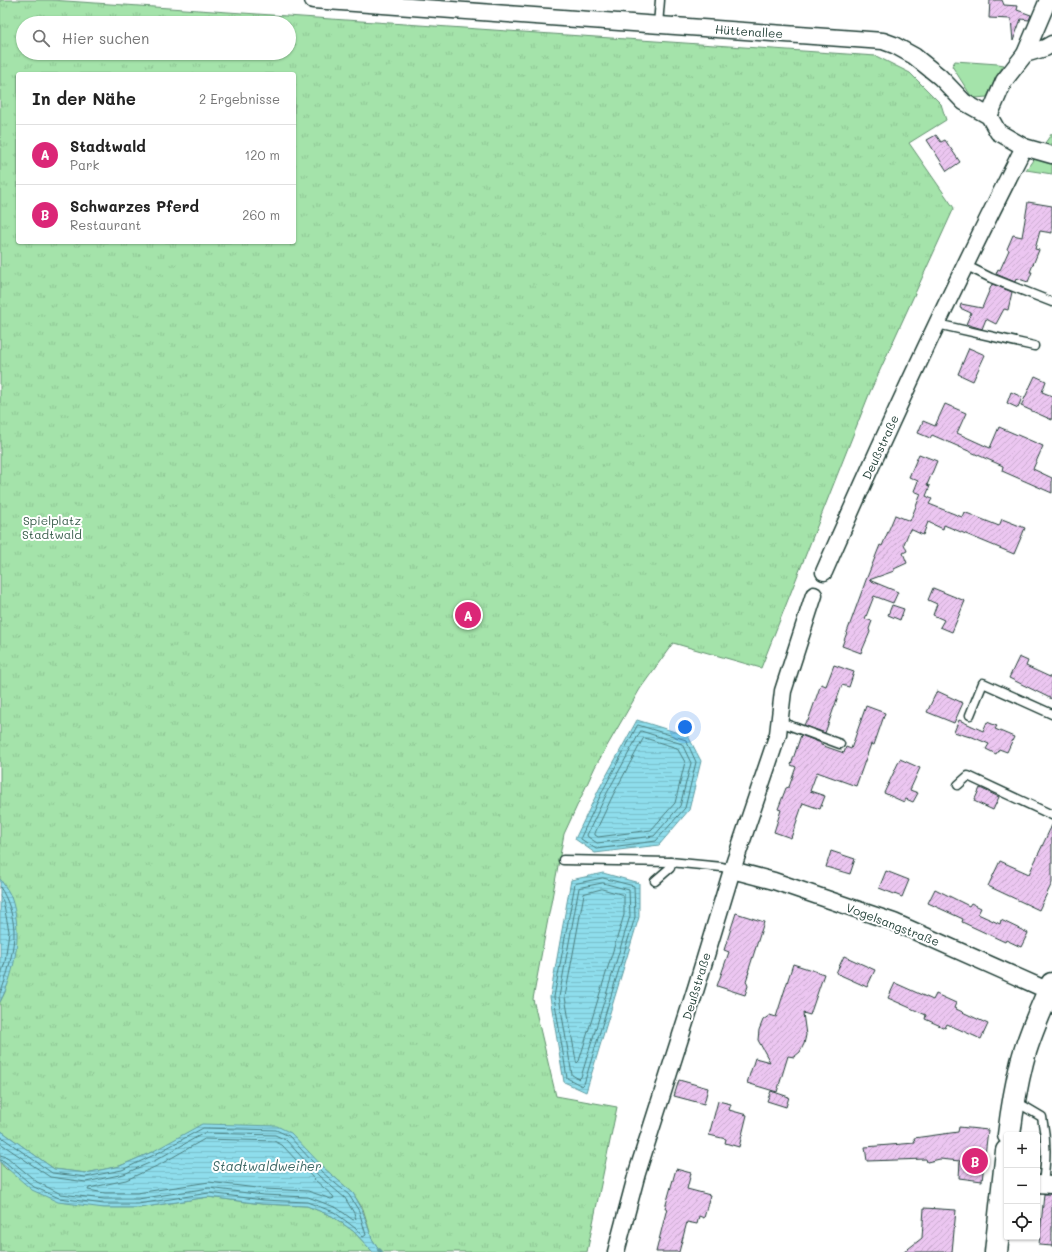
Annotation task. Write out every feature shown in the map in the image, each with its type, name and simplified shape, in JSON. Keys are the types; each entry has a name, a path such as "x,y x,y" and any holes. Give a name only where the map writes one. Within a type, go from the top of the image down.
{"main road":[{"path":"1009,1132 1013,1100 1022,1060 1050,987"},
{"path":"996,1252 1004,1190"}],"street":[{"name":"Hüttenallee","path":"313,0 436,4 658,25 883,41 914,56 940,77 964,102 989,116 998,132 1024,147 1052,155"},
{"path":"989,116 1004,82 1025,54 1048,0"},
{"path":"1025,54 1045,48 1052,44"},
{"name":"Deußstraße","path":"824,572 873,460 937,324 1024,147"},
{"name":"Deußstraße","path":"616,1252 637,1173 732,870 778,734 783,691 814,595"},
{"name":"Vogelsangstraße","path":"732,870 774,881 894,922 1050,987"}],"lane":[{"path":"658,25 660,0"},
{"path":"965,265 991,278 1052,302"},
{"path":"937,324 1034,346"},
{"path":"970,715 983,683 1052,714"},
{"path":"780,722 840,744"},
{"path":"958,785 968,776 1052,815"},
{"path":"563,860 670,862 722,867 732,870"},
{"path":"655,881 670,868 670,862"},
{"path":"1013,1100 1042,1117 1046,1135 1044,1185"}],"green space":[{"name":"Spielplatz Stadtwald","path":"0,0 51,0 287,16 16,16 16,60 296,60 296,17 876,56 910,73 941,104 946,120 909,143 954,208 870,392 761,668 673,643 640,689 595,767 564,834 533,999 556,1096 617,1107 587,1252 381,1252 372,1239 363,1209 352,1192 325,1169 152,1152 120,1166 86,1173 54,1169 0,1130 0,1002 5,992 11,897 0,879"},
{"path":"955,61 1004,65 997,75 987,97 975,98 971,96 952,66"},
{"path":"1052,133 1052,174 1026,170"},
{"path":"0,1162 6,1169 139,1208 208,1197 262,1204 307,1206 332,1216 353,1231 373,1252 0,1252"}],"water":[{"path":"637,720 688,736 701,761 689,810 659,845 595,853 575,839 599,789"},
{"path":"603,873 639,883 639,917 586,1092 564,1082 550,997 571,880"},
{"path":"0,879 8,890 15,910 17,937 14,964 6,990 0,1002"},
{"name":"Stadtwaldweiher","path":"202,1124 277,1126 291,1133 325,1169 353,1193 362,1209 372,1239 381,1252 373,1252 353,1231 332,1216 307,1206 262,1204 208,1197 139,1208 104,1208 58,1202 32,1190 0,1162 0,1130 54,1169 86,1173 120,1166 152,1152"}],"building":[{"path":"990,0 1002,0 1004,5 1018,6 1017,10 1031,15 1029,20 1021,19 1013,41 1011,19 989,18"},
{"path":"936,135 941,142 945,140 960,162 947,171 927,140"},
{"path":"1028,202 1052,206 1052,233 1040,231 1035,249 1039,250 1030,272 1032,272 1028,282 1016,278 1015,282 996,274 998,269 1000,270 1009,250 1007,249 1013,235 1022,237"},
{"path":"992,284 1012,292 1008,310 1004,309 996,324 986,319 982,329 966,324 971,313 960,308 961,304 982,308"},
{"path":"969,348 985,355 973,381 958,374"},
{"path":"1035,376 1046,381 1042,392 1052,396 1052,420 1021,406"},
{"path":"1011,392 1022,397 1018,408 1007,403"},
{"path":"945,404 966,413 957,433 990,448 999,427 1043,446 1033,469 1052,478 1052,493 1002,471 1003,466 932,435 930,438 918,433 923,421 935,426"},
{"path":"919,454 937,461 927,485 930,486 926,496 932,499 929,504 962,517 964,512 999,526 1002,519 1025,528 1014,554 944,525 943,529 928,522 923,535 910,529 904,544 907,551 903,553 907,563 894,569 894,571 869,580 898,592 893,603 874,596 865,619 872,621 869,629 870,632 861,653 842,646 880,545 882,546 895,515 910,521 921,494 914,491 918,481 909,477"},
{"path":"933,588 965,601 952,632 940,627 944,620 933,615 937,604 928,600"},
{"path":"892,605 904,609 900,620 888,615"},
{"path":"1019,657 1028,661 1026,666 1052,678 1052,699 1009,678"},
{"path":"834,665 854,672 849,687 842,685 825,733 804,725 806,721 808,721 821,684 826,686"},
{"path":"937,691 963,703 954,723 927,712"},
{"path":"866,706 885,713 874,745 871,744 856,786 817,772 810,791 825,796 820,809 803,803 791,838 774,832 781,810 778,809 786,788 789,787 796,767 791,765 801,735 821,743 821,745 844,753 846,747 851,749"},
{"path":"959,720 983,731 987,722 997,726 995,729 1014,737 1007,752 999,749 996,754 986,749 989,744 970,736 954,732"},
{"path":"900,759 920,768 910,790 918,793 913,802 906,799 904,802 884,793"},
{"path":"980,788 999,797 993,810 974,801"},
{"path":"1052,825 1052,883 1039,910 988,886 1000,861 1029,874"},
{"path":"831,851 855,859 850,874 826,867"},
{"path":"886,871 909,880 902,897 879,888"},
{"path":"935,889 969,906 971,903 981,908 978,914 1000,924 1001,920 1028,933 1021,947 1006,940 1005,942 962,922 963,919 928,903"},
{"path":"736,913 764,922 748,972 746,981 748,986 745,995 717,986 729,952 724,950"},
{"path":"844,956 875,970 867,987 836,973"},
{"path":"793,964 824,974 810,1015 803,1013 806,1035 804,1044 800,1052 794,1057 788,1056 777,1092 747,1083 755,1058 770,1062 758,1040 759,1030 763,1020 770,1015 776,1017"},
{"path":"895,983 933,1000 936,994 956,1003 954,1008 988,1024 981,1039 947,1024 945,1028 925,1019 926,1015 888,998"},
{"path":"679,1080 708,1088 704,1104 674,1096"},
{"path":"771,1091 789,1097 786,1107 767,1101"},
{"path":"718,1101 731,1104 729,1110 747,1115 739,1147 725,1143 726,1139 709,1135"},
{"path":"959,1127 988,1130 982,1181 959,1178 960,1161 940,1159 927,1162 926,1159 867,1161 865,1147 915,1143 914,1138 958,1132"},
{"path":"676,1169 691,1173 687,1189 710,1195 704,1218 699,1216 697,1224 687,1222 679,1252 656,1252 667,1208 665,1208"},
{"path":"1044,1194 1052,1194 1052,1246 1039,1245"},
{"path":"924,1208 956,1210 952,1252 904,1252 922,1238"}],"place":[{"name":"Stadtwald","path":"468,615"},
{"name":"Schwarzes Pferd","path":"975,1161"}]}
